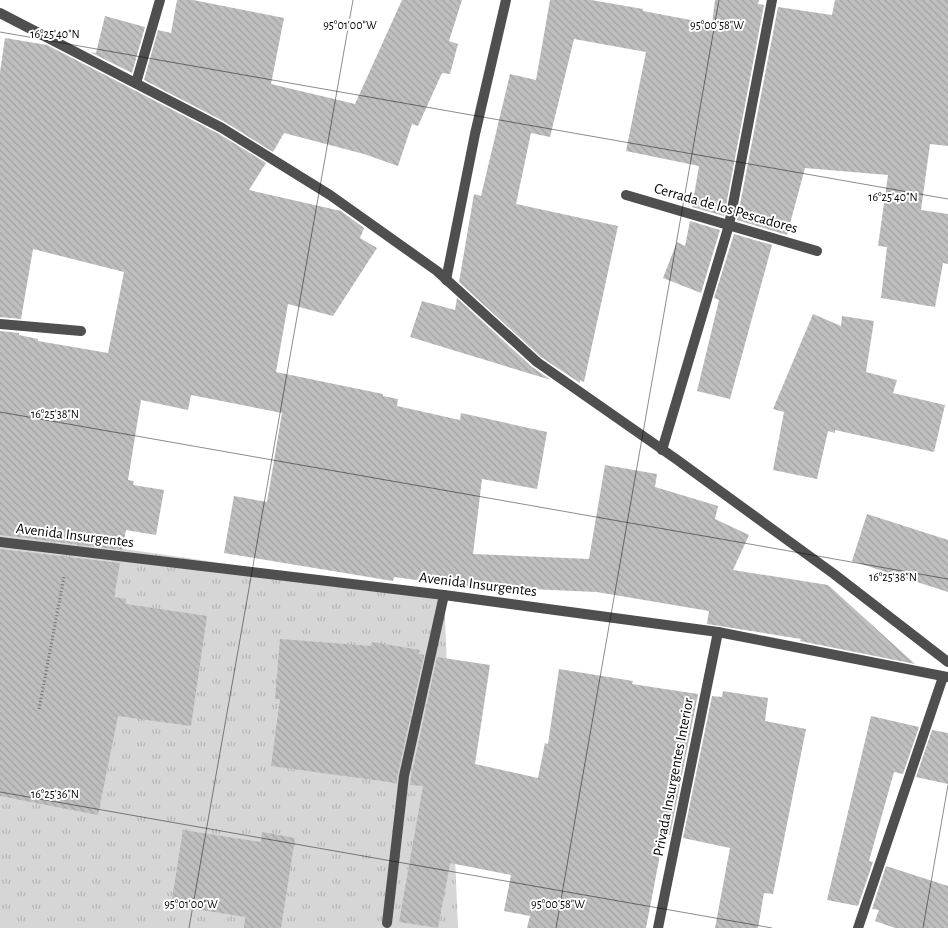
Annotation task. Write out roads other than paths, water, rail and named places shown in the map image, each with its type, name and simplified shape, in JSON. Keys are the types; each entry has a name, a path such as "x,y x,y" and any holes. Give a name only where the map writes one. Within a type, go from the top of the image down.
{"street":[{"path":"136,84 160,0"},
{"path":"446,280 475,134 506,0"},
{"path":"662,450 729,225 772,0"},
{"path":"0,13 222,128 330,195 437,271 538,362 834,574 948,662"},
{"name":"Cerrada de los Pescadores","path":"626,194 817,251"},
{"path":"0,324 81,331"},
{"name":"Avenida Insurgentes","path":"0,542 444,595 718,632 946,677"},
{"path":"387,923 404,776 444,595"},
{"name":"Privada Insurgentes Interior","path":"658,928 718,632"},
{"path":"858,928 946,677"}]}
